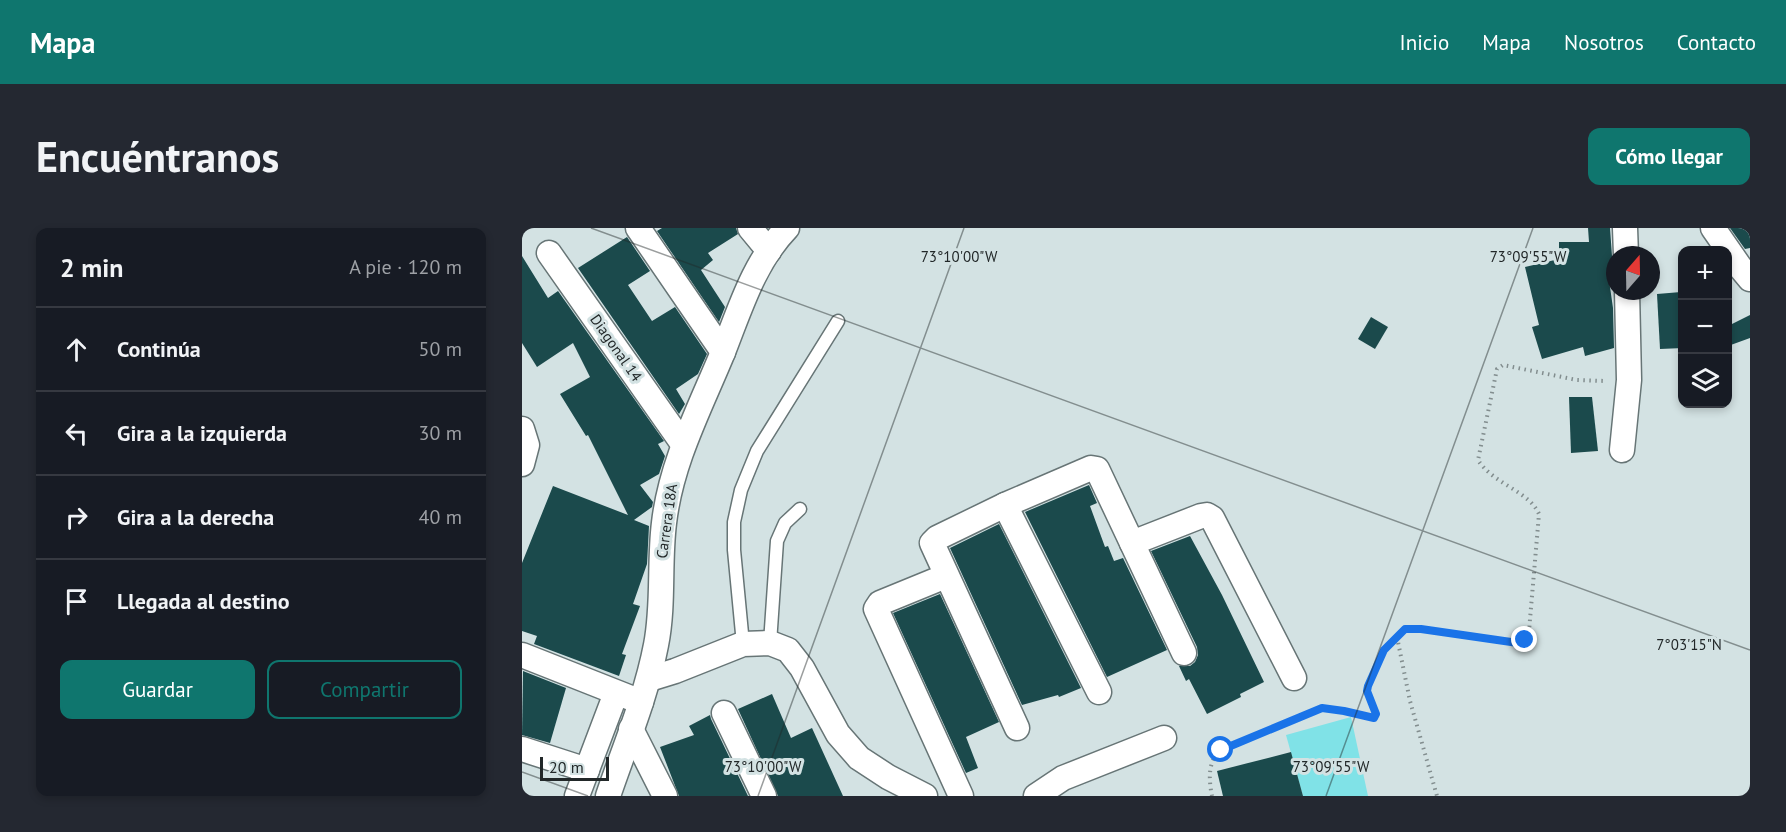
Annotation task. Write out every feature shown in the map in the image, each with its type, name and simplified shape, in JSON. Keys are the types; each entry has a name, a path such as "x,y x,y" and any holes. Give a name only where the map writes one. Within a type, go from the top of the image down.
{"street":[{"path":"638,228 723,352"},
{"path":"750,228 769,250"},
{"name":"Carrera 18A","path":"608,796 649,679 657,642 663,523 669,489 683,444 756,272 769,250 787,228"},
{"path":"1625,228 1626,246"},
{"path":"1713,228 1750,279"},
{"name":"Diagonal 14","path":"549,253 683,444"},
{"path":"1622,450 1629,380 1627,300"},
{"path":"522,429 527,445 522,464"},
{"path":"1017,728 932,548 933,540 1005,504 1094,468 1097,470 1184,653"},
{"path":"1005,504 1099,693"},
{"path":"1132,543 1201,516 1207,515 1212,518 1294,678"},
{"path":"946,576 880,603 876,609 961,796"},
{"path":"649,679 743,644 770,643 788,650 802,668 838,734 859,758 888,777 925,796"},
{"path":"522,655 641,702"},
{"path":"577,796 616,693"},
{"path":"724,712 764,796"},
{"path":"631,729 665,796"},
{"path":"1036,796 1063,778 1164,738"},
{"path":"522,749 587,771"}],"lane":[{"path":"743,644 734,550 734,522 741,490 757,451 838,321"},
{"path":"770,643 777,541 785,523 800,509"}],"path":[{"path":"1212,796 1208,780 1216,754 1240,741 1322,708 1374,718 1376,714 1367,691 1368,686 1384,650 1405,629 1421,629 1518,643 1525,640 1529,631 1539,514 1534,504 1501,483 1478,460 1497,369 1503,365 1586,381 1629,380"},
{"path":"1396,636 1410,701 1437,796"}],"shaded area":[{"path":"1351,717 1368,796 1303,796 1286,735"}],"building":[{"path":"662,228 736,228 738,234 708,253 713,260 701,270 725,307 719,322 657,231"},
{"path":"1588,228 1610,228 1611,246 1606,246 1606,300 1612,300 1614,348 1585,356 1583,347 1542,359 1532,327 1539,325 1525,267 1559,259 1559,242 1589,242"},
{"path":"1730,228 1750,228 1750,248 1745,249"},
{"path":"627,237 650,271 628,285 652,321 675,307 707,354 698,374 676,389 685,404 679,414 578,268"},
{"path":"522,256 548,298 558,291 664,441 658,444 665,456 659,474 640,485 653,502 652,507 634,520 649,526 647,564 633,604 640,606 622,654 626,655 619,676 534,644 537,636 522,631 522,563 553,486 628,515 588,435 586,436 560,394 590,377 573,343 537,367 522,343"},
{"path":"1678,292 1678,348 1660,349 1657,300 1660,300 1660,294"},
{"path":"1750,315 1750,338 1732,345 1732,324"},
{"path":"1371,317 1388,327 1375,349 1358,339"},
{"path":"1569,397 1592,397 1598,451 1571,453"},
{"path":"1089,485 1097,503 1090,506 1105,547 1108,546 1114,561 1123,558 1167,650 1107,677 1025,512"},
{"path":"999,524 1081,688 1059,697 1058,695 1022,705 950,548"},
{"path":"1190,536 1222,595 1264,682 1240,694 1241,697 1207,714 1189,679 1186,681 1179,666 1190,666 1195,662 1198,655 1197,647 1151,551"},
{"path":"940,594 999,722 966,737 978,768 966,773 893,613"},
{"path":"523,671 566,688 550,743 522,735"},
{"path":"772,694 791,738 812,728 843,796 778,796 738,709"},
{"path":"710,715 748,796 679,796 660,747 694,735 689,726"},
{"path":"1291,752 1303,796 1223,796 1217,771"}],"route":[{"path":"1221,750 1322,708 1374,718 1376,714 1367,691 1368,686 1384,650 1405,629 1421,629 1518,643 1525,640"}]}
